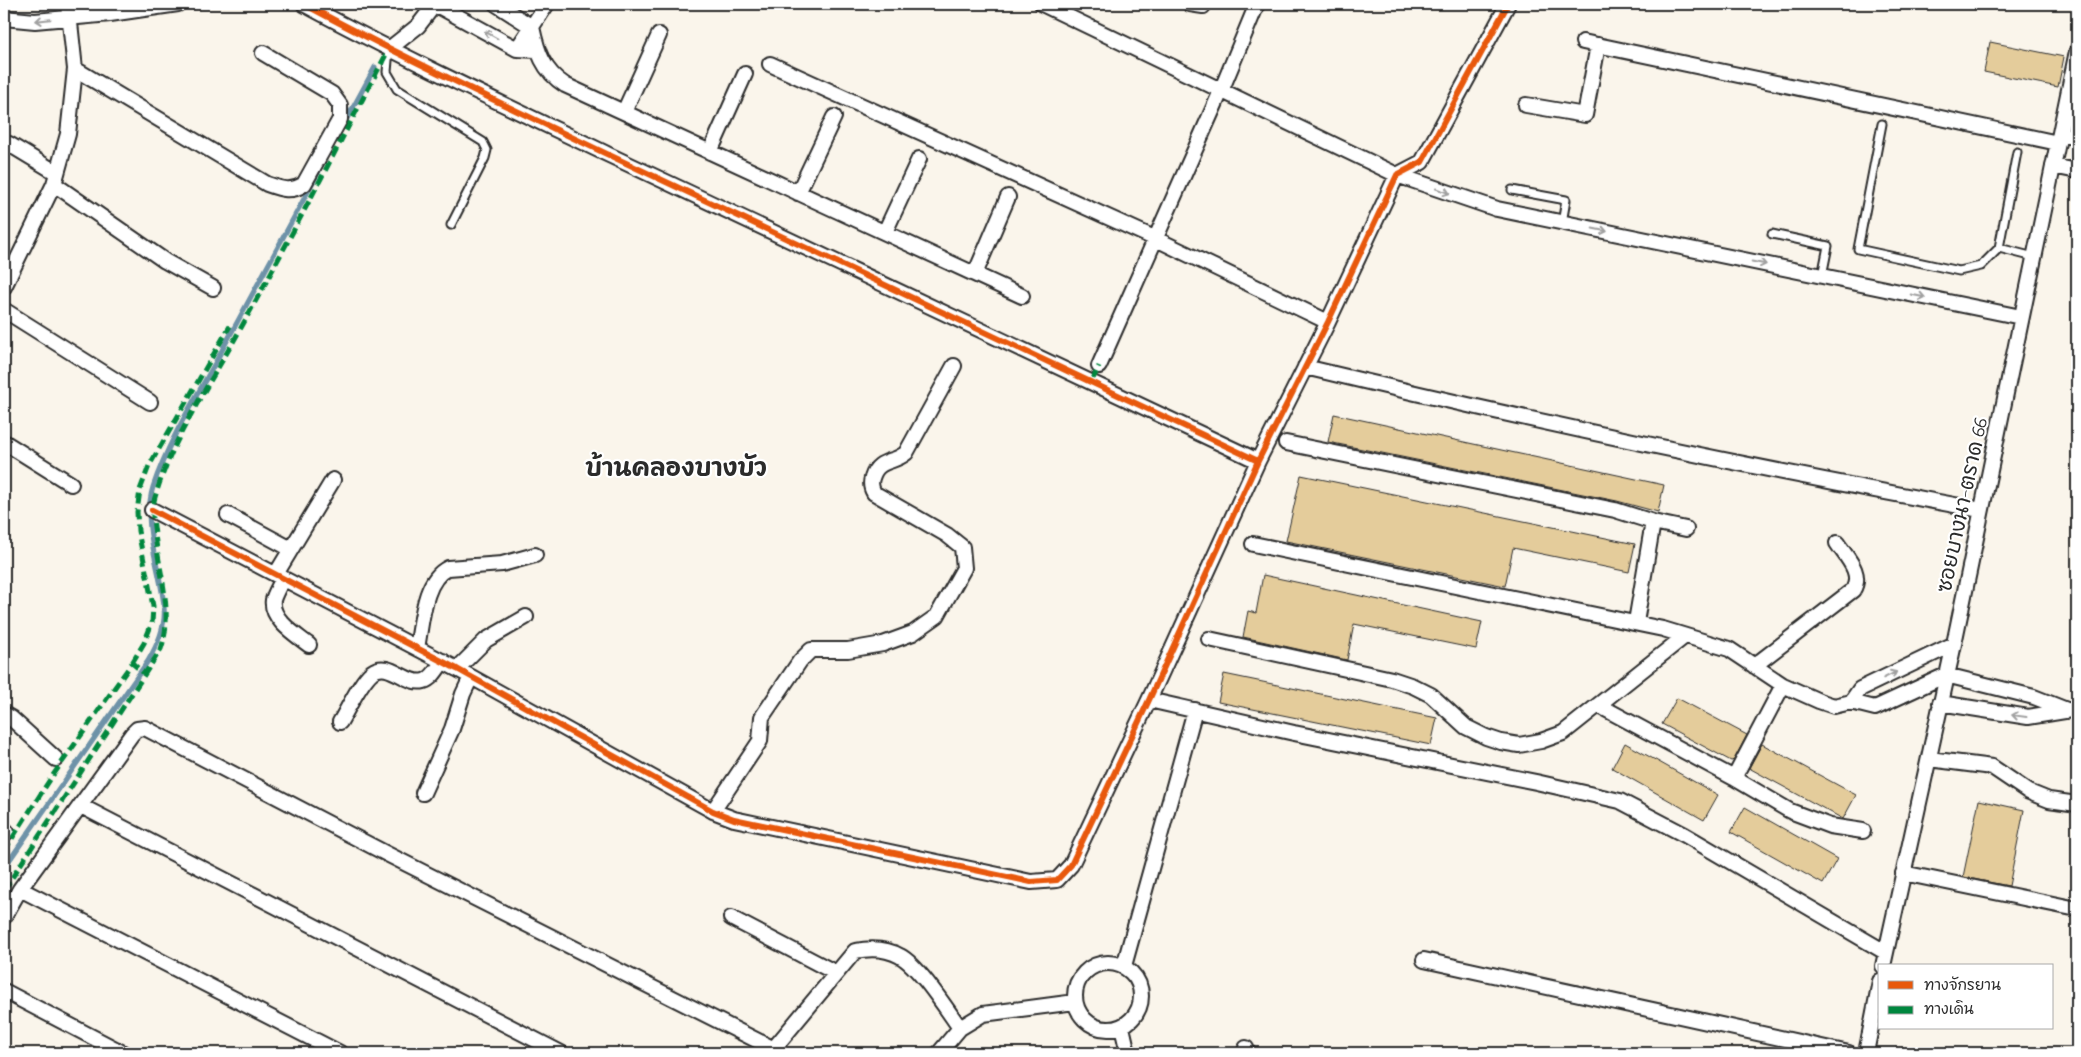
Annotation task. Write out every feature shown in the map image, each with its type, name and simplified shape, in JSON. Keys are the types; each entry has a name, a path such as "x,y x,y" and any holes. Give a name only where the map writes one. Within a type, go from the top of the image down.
{"street":[{"path":"4,18 35,21 69,10 110,14 178,4"},
{"path":"304,4 389,49 735,215 1092,381 1258,461"},
{"path":"389,49 418,26 435,4 517,49 536,50"},
{"path":"496,4 532,27 536,50 556,79 1022,296"},
{"path":"517,49 547,4"},
{"path":"1042,4 1397,175 1497,209 2021,317"},
{"path":"1190,4 1203,6 1204,4"},
{"path":"1099,366 1154,238 1221,91 1257,4"},
{"path":"152,510 457,669 713,811 734,819 1031,882 1057,880 1071,865 1258,461 1328,322 1397,175 1422,162 1508,4"},
{"path":"4,286 55,178 68,134 75,69 69,10"},
{"path":"624,112 659,35"},
{"path":"1583,42 2059,139 2077,138"},
{"path":"1526,105 1585,115 1598,45"},
{"name":"ซอยบางนา-ตราด 66","path":"1882,964 1954,644 2077,52"},
{"path":"75,69 267,184 283,190 296,190 304,184 340,119 340,105 332,94 263,53"},
{"path":"770,64 1154,238 1328,322"},
{"path":"710,152 745,74"},
{"path":"798,193 834,117"},
{"path":"9,144 165,261 213,288"},
{"path":"885,232 919,159"},
{"path":"2053,166 2077,171"},
{"path":"975,274 1008,198"},
{"path":"4,310 150,402"},
{"path":"713,811 760,741 762,717 800,661 811,650 848,650 883,644 913,633 937,616 964,568 962,547 948,535 874,493 871,481 876,467 900,458 906,452 954,366"},
{"path":"1305,367 1482,410 1860,488 1981,510"},
{"path":"4,442 71,484"},
{"path":"1286,443 1615,510 1653,522 1686,529"},
{"path":"309,645 284,624 274,610 273,600 279,576 291,549 333,480"},
{"path":"228,516 291,549"},
{"path":"1636,622 1653,522"},
{"path":"1253,544 1636,622 1729,649 1783,685 1834,706 1851,702 1875,708 1946,675 2034,697 2072,709"},
{"path":"1754,666 1853,590 1858,583 1857,574 1837,544"},
{"path":"417,648 428,591 440,572 448,568 502,564 535,555"},
{"path":"457,669 486,640 526,617"},
{"path":"1209,639 1392,679 1430,695 1466,727 1486,737 1519,745 1548,739 1563,733 1685,636"},
{"path":"1851,702 1860,689 1954,644"},
{"path":"340,722 372,672 379,668 387,669 418,681 425,681 443,662"},
{"path":"423,793 452,729 463,694 471,677"},
{"path":"1734,778 1783,685"},
{"path":"1149,700 1294,733 1620,801 1685,835 1885,952"},
{"path":"1940,703 2028,717 2072,709"},
{"path":"1598,705 1734,778 1790,812 1830,826 1863,830"},
{"path":"1124,966 1195,710"},
{"path":"4,714 11,718 56,759"},
{"path":"4,917 20,889 132,734 136,729 145,728 772,1051 855,952 873,948 901,956 923,977 960,1028"},
{"path":"1929,759 1992,767 2029,792 2049,800 2077,804"},
{"path":"81,806 561,1053"},
{"path":"1903,873 2077,909"},
{"path":"20,889 340,1053"},
{"path":"731,918 836,973"},
{"path":"1424,960 1848,1053"},
{"path":"1103,963 1124,966 1133,973 1139,982 1142,998 1138,1013 1131,1021 1122,1027 1112,1030 1093,1026 1079,1012 1075,1002 1078,981 1088,969 1103,963"},
{"path":"4,991 122,1053"},
{"path":"1866,1053 1878,991"},
{"path":"939,1053 960,1028 983,1014 1075,1002"},
{"path":"1122,1027 1128,1053"}],"lane":[{"path":"389,49 386,72 397,89 483,142 487,150 485,158 450,225"},
{"path":"1882,124 1858,249 1959,271 1982,266 1999,248 2017,152"},
{"path":"1512,190 1566,200 1562,223"},
{"path":"1772,234 1828,246 1822,276"},
{"path":"1999,248 2034,257"}],"building":[{"path":"1990,42 2064,57 2058,87 1984,72"},
{"path":"1334,414 1664,485 1658,512 1617,501 1328,442"},
{"path":"1301,475 1635,544 1629,572 1513,548 1505,586 1286,541"},
{"path":"1263,575 1482,622 1476,649 1354,624 1347,660 1243,637 1248,611 1256,613"},
{"path":"1224,674 1437,718 1431,745 1218,702"},
{"path":"1677,698 1747,735 1734,760 1731,761 1662,724"},
{"path":"1625,743 1718,795 1704,820 1612,768"},
{"path":"1762,744 1856,795 1843,819 1749,768"},
{"path":"1979,800 2024,810 2009,886 1963,877"},
{"path":"1745,807 1837,859 1823,884 1731,832"}],"waterway":[{"path":"343,126 375,67"},
{"path":"4,868 148,661 158,642 164,622 164,607 150,532 149,517 153,487 165,455 180,424 319,171"}],"marked path":[{"path":"4,890 161,649 165,635 166,607 157,549 153,504 164,472 194,408 261,292 389,49"},
{"path":"132,663 144,643 152,623 153,606 138,531 137,512 140,490 149,466 230,326"},
{"path":"1092,381 1099,366"},
{"path":"4,851 51,778 132,663 145,674"}],"cycle path":[{"path":"304,4 418,63 532,118 1258,461"},
{"path":"152,510 457,669 713,811 734,819 1031,882 1057,880 1071,865 1258,461 1328,322 1397,175 1422,162 1508,4"}],"district":[{"name":"บ้านคลองบางบัว","path":"676,468"}]}
